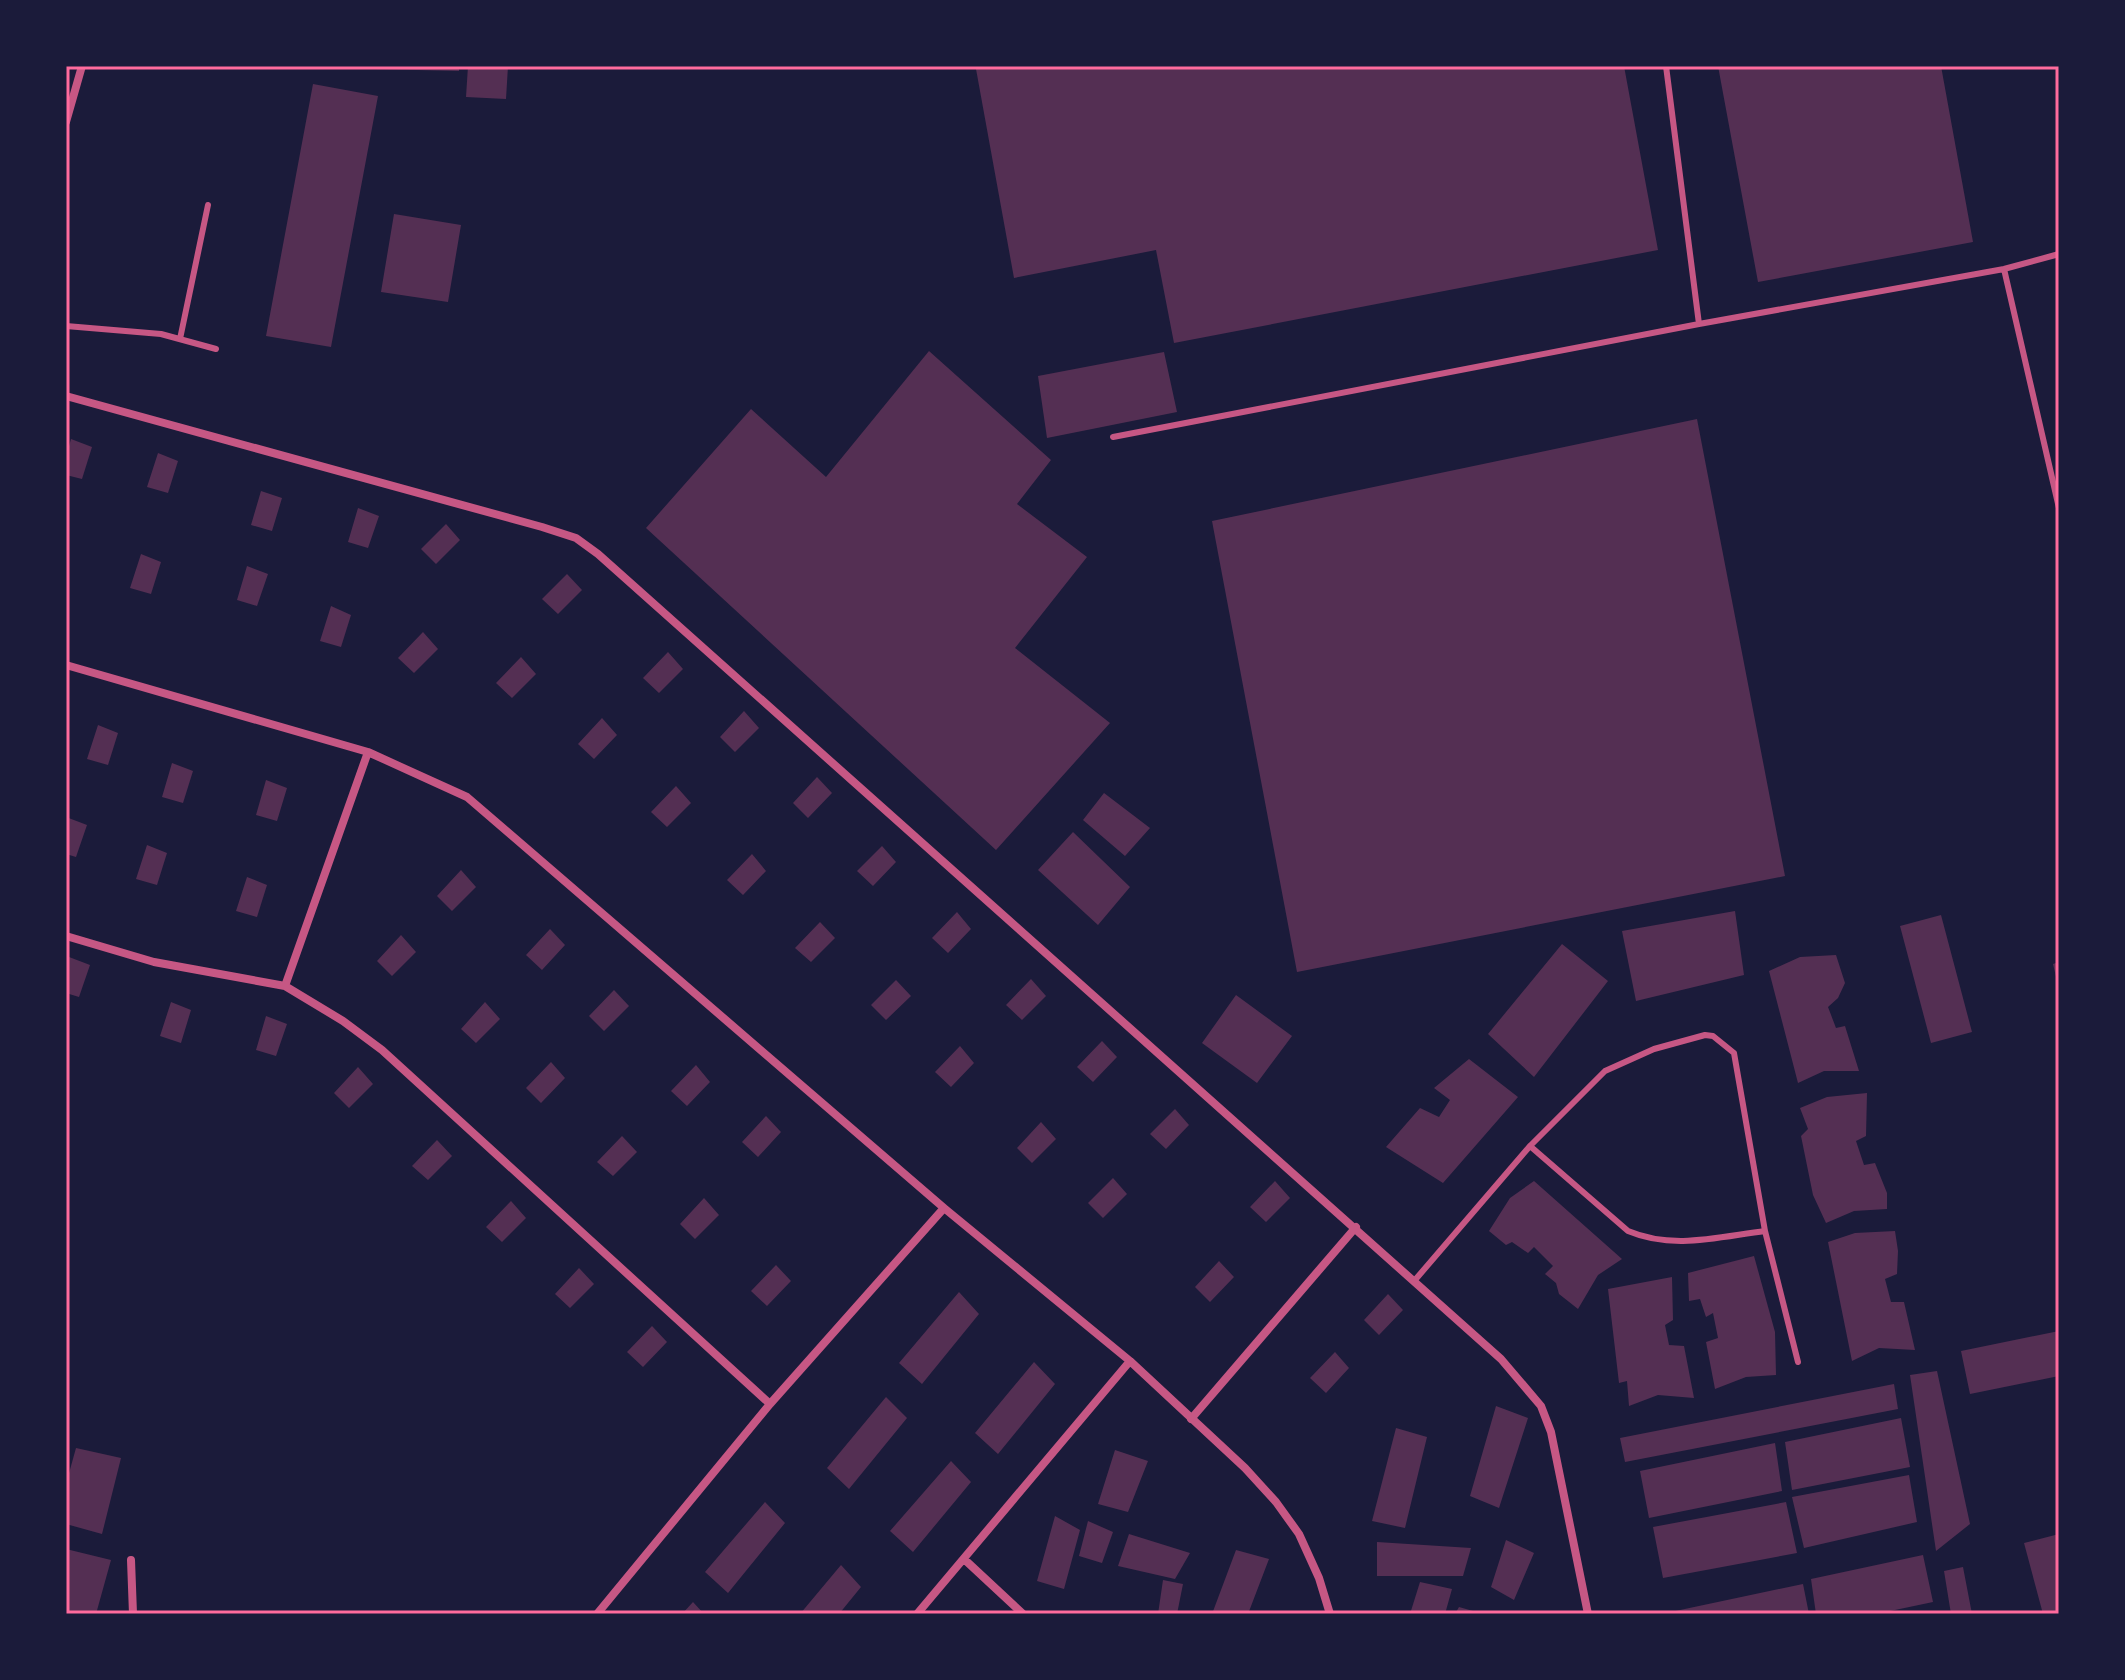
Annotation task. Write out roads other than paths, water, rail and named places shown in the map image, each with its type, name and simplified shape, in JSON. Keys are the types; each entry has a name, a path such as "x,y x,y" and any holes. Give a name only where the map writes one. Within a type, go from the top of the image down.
{"street":[{"path":"66,122 82,66"},
{"path":"66,396 576,538 610,564 1501,1359 1541,1406 1551,1432 1588,1614"},
{"path":"66,665 368,752 467,797 944,1208 1130,1361 1245,1468 1276,1502 1299,1534 1319,1578 1330,1614"},
{"path":"285,986 368,752"},
{"path":"66,936 154,962 285,986 343,1021 382,1050 770,1404"},
{"path":"597,1614 770,1404 944,1208"},
{"path":"1191,1419 1356,1227"},
{"path":"917,1614 1130,1361"},
{"path":"964,1559 1023,1614"},
{"path":"131,1560 133,1614"}],"lane":[{"path":"1666,66 1699,324"},
{"path":"180,339 208,205"},
{"path":"1113,437 1699,324 2004,269 2059,254"},
{"path":"2004,269 2059,508"},
{"path":"66,326 161,334 216,349"},
{"path":"1415,1280 1530,1146 1605,1071 1654,1049 1705,1035 1713,1036 1734,1053 1765,1231 1798,1362"},
{"path":"1530,1146 1628,1231 1648,1239 1670,1242 1765,1231"}]}
